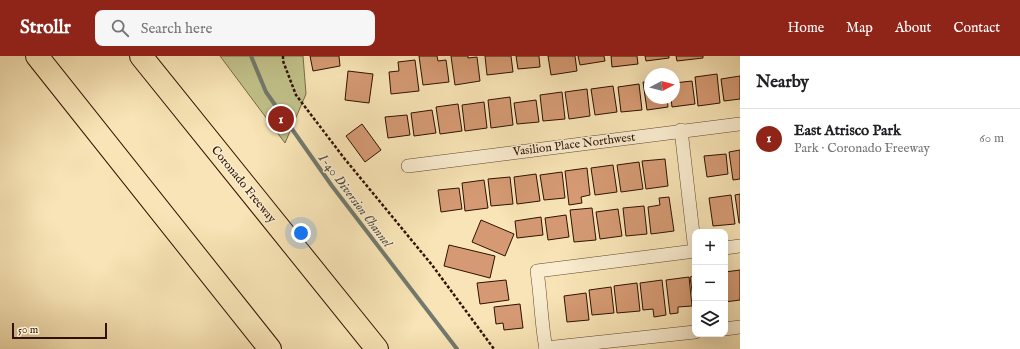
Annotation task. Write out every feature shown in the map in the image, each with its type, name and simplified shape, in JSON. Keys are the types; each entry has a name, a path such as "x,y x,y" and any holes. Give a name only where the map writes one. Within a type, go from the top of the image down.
{"highway":[{"path":"37,56 270,349"},
{"name":"Coronado Freeway","path":"141,56 377,349"}],"street":[{"name":"Vasilion Place Northwest","path":"408,166 681,130 740,124"},
{"path":"681,130 692,229"},
{"path":"728,248 740,246"},
{"path":"692,251 537,271 541,298 541,316 546,348 692,332"},
{"path":"728,328 740,327"}],"path":[{"path":"283,56 283,61 296,95 344,158 432,265 494,349"}],"green space":[{"path":"220,56 303,56 306,94 285,143"}],"building":[{"path":"310,56 339,56 340,66 313,71"},
{"path":"419,56 437,56 438,61 446,60 449,82 423,85"},
{"path":"451,56 468,56 468,58 477,57 480,81 455,85"},
{"path":"485,56 511,56 513,72 487,75"},
{"path":"516,56 539,56 540,67 518,69"},
{"path":"548,56 575,56 577,71 551,75"},
{"path":"578,56 604,56 605,61 580,65"},
{"path":"611,56 637,56 638,64 612,67"},
{"path":"645,56 669,56 669,58 646,61"},
{"path":"676,56 703,56 703,58 677,61"},
{"path":"415,60 419,91 391,94 389,72 399,71 398,62"},
{"path":"348,71 373,74 369,103 345,100"},
{"path":"717,74 720,103 698,106 695,77"},
{"path":"740,76 740,99 724,101 721,79"},
{"path":"692,81 695,104 672,107 672,104 680,104 680,82"},
{"path":"639,84 642,110 621,112 618,87"},
{"path":"613,86 617,112 595,115 591,89"},
{"path":"587,89 590,116 569,119 565,92"},
{"path":"562,92 565,119 543,121 540,95"},
{"path":"510,97 513,125 491,128 488,100"},
{"path":"536,100 539,122 517,124 514,103"},
{"path":"484,102 487,128 465,131 462,105"},
{"path":"458,104 462,131 440,134 436,107"},
{"path":"646,104 668,104 668,107 647,110"},
{"path":"432,110 436,133 414,136 411,113"},
{"path":"407,115 410,135 388,138 385,117"},
{"path":"362,124 381,150 365,162 346,136"},
{"path":"740,150 740,179 733,180 729,152"},
{"path":"726,154 728,174 707,177 704,156"},
{"path":"665,159 668,186 646,189 642,161"},
{"path":"639,162 643,189 621,192 617,165"},
{"path":"613,165 617,192 595,195 591,168"},
{"path":"587,168 590,195 581,197 582,203 569,205 565,171"},
{"path":"562,172 565,198 544,200 540,175"},
{"path":"536,174 540,201 517,204 514,177"},
{"path":"510,177 513,204 491,206 488,179"},
{"path":"484,180 488,208 465,211 462,183"},
{"path":"459,188 462,209 441,212 438,190"},
{"path":"740,194 740,223 739,223 735,195"},
{"path":"731,195 735,224 713,226 709,198"},
{"path":"669,197 674,231 651,234 648,207 660,205 659,198"},
{"path":"644,206 647,234 626,236 623,208"},
{"path":"592,208 596,240 574,242 570,210"},
{"path":"618,209 622,236 600,239 596,212"},
{"path":"566,215 569,237 548,240 545,218"},
{"path":"541,217 543,235 517,238 515,221"},
{"path":"481,220 514,234 505,256 472,242"},
{"path":"449,245 495,256 490,278 444,266"},
{"path":"740,270 740,300 728,302 728,272"},
{"path":"689,277 692,306 678,307 678,313 670,314 666,280"},
{"path":"690,277 692,277 692,291"},
{"path":"506,280 509,300 480,304 477,283"},
{"path":"662,280 666,315 654,317 653,309 643,310 640,283"},
{"path":"637,283 640,311 617,313 614,286"},
{"path":"611,287 614,313 592,315 589,290"},
{"path":"586,293 589,320 567,322 564,296"},
{"path":"520,304 523,328 504,330 503,323 496,324 494,307"}],"waterway":[{"name":"I-40 Diversion Channel","path":"251,56 266,92 332,186 457,349"}],"place":[{"name":"East Atrisco Park","path":"281,119"}]}
